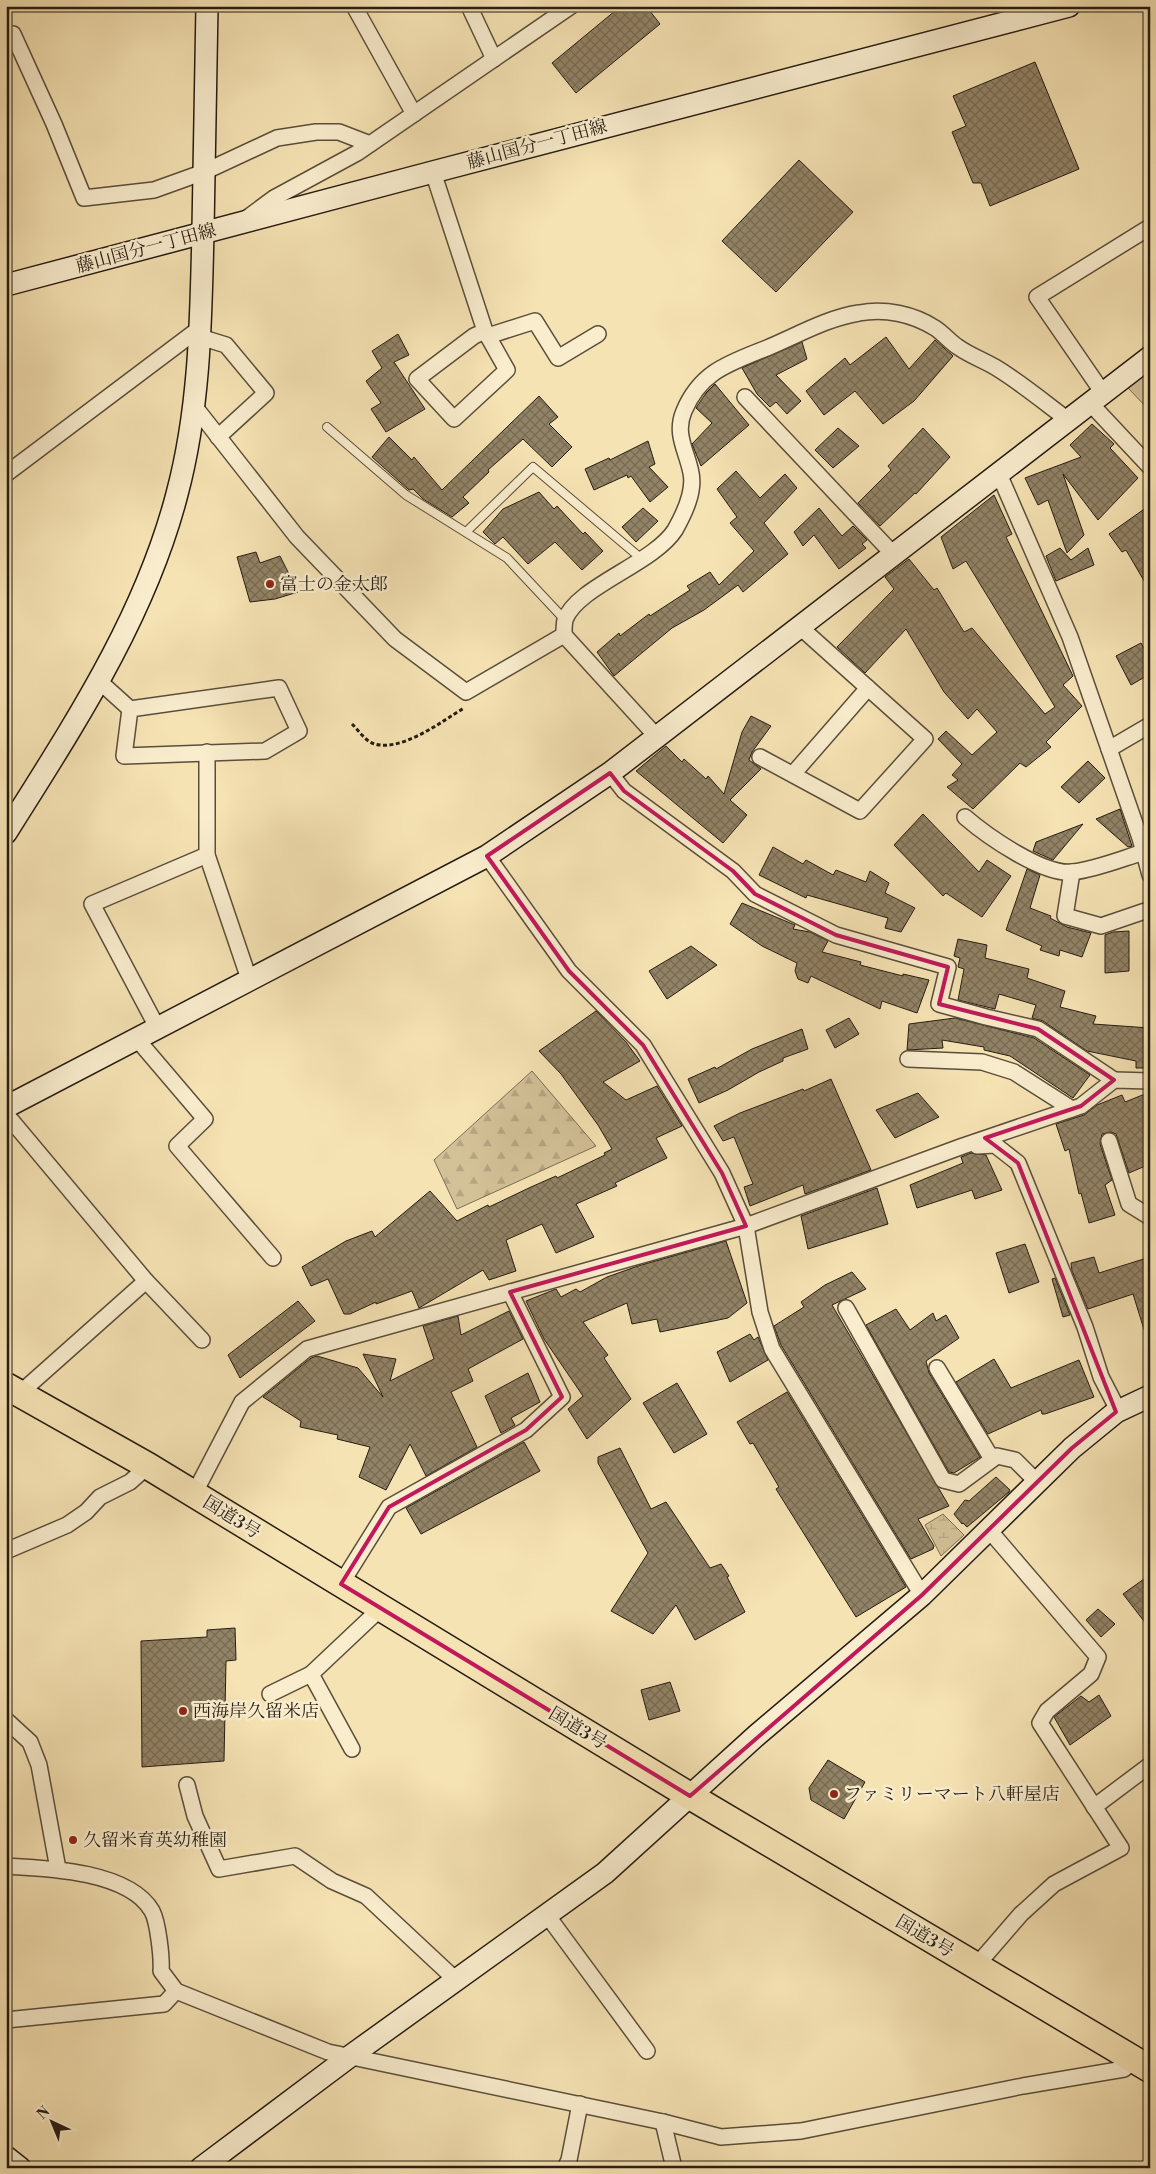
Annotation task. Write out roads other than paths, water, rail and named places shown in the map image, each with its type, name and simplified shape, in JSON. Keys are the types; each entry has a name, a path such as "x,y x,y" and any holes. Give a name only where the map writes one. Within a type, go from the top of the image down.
{"highway":[{"name":"国道3号","path":"13,1390 148,1466 690,1796 1142,2064"}],"street":[{"path":"6,833 124,637 152,570 177,495 195,407 200,332 207,6"},
{"path":"354,6 414,114"},
{"path":"469,6 494,59"},
{"path":"240,223 274,198 370,144 571,6"},
{"name":"藤山国分一丁田線","path":"6,285 1069,6"},
{"path":"6,37 13,34 54,124 84,198 154,190 204,172 277,138 316,132 339,132 370,144"},
{"path":"433,172 486,334 507,370 454,419 417,379 474,336 486,334 535,321 558,358 598,334"},
{"path":"1150,227 1037,297 1097,398 1150,467"},
{"path":"195,407 297,537 395,639 466,692 564,627 573,607 600,586 643,560 670,536 683,516 690,495 692,474 679,435 683,414 694,390 711,373 724,366 808,331 832,318 861,312 892,312 913,317 936,328 958,347 996,367 1068,420"},
{"path":"200,332 226,345 266,393 218,436"},
{"path":"6,474 200,332"},
{"path":"6,1107 487,856 610,774 1150,357"},
{"path":"745,397 894,555"},
{"path":"999,474 1070,637 1144,852 1150,875"},
{"path":"564,627 657,737"},
{"path":"760,757 860,810 925,739 800,627"},
{"path":"99,681 130,709"},
{"path":"279,688 299,731 265,751 124,756 130,709 279,688"},
{"path":"793,774 868,688"},
{"path":"1109,750 1150,725"},
{"path":"207,752 207,855 249,979"},
{"path":"610,774 624,791 733,871 755,894 836,936 948,967 939,1004 1038,1029 1114,1080 1150,1080"},
{"path":"965,817 985,834 1049,870 1072,872 1144,852"},
{"path":"157,1027 92,904 207,855"},
{"path":"487,856 569,970 643,1045 722,1173 746,1226 760,1312 772,1349 922,1595"},
{"path":"1072,872 1065,916 1102,926 1145,911"},
{"path":"136,1038 205,1119 177,1146 273,1258"},
{"path":"908,1059 982,1062 1014,1072 1072,1109"},
{"path":"194,1494 242,1402 307,1349 746,1226 962,1146 1081,1106 1114,1080"},
{"path":"6,1114 146,1281 202,1340"},
{"path":"1109,1141 1129,1204 1150,1217"},
{"path":"962,1146 995,1145 1018,1163 1085,1327 1101,1378 1117,1408 1116,1412"},
{"path":"13,1390 146,1281"},
{"path":"341,1584 389,1507 526,1430 562,1397 510,1292"},
{"path":"846,1308 943,1480 959,1484 997,1456 1015,1460 1037,1482"},
{"path":"937,1368 992,1459"},
{"path":"201,2168 349,2057 605,1873 757,1735 922,1595 1072,1448 1116,1412 1150,1396"},
{"path":"6,1551 67,1525 86,1512 100,1497 130,1482 148,1466"},
{"path":"976,1966 1021,1914 1054,1884 1120,1848 1040,1723 1047,1711 1091,1674 1098,1658 989,1530"},
{"path":"270,1694 311,1674 381,1608"},
{"path":"311,1674 352,1749"},
{"path":"6,1720 30,1742 39,1765 58,1869"},
{"path":"1094,1807 1150,1765"},
{"path":"187,1785 195,1816 218,1869 295,1856 332,1881 366,1896 456,1980"},
{"path":"6,1866 58,1869 111,1880 137,1895 152,1911 162,1959 161,1971 176,1991 328,2052 580,2104 721,2136 801,2131 1142,2064"},
{"path":"547,1915 647,2051"},
{"path":"6,2020 164,2004 176,1991"},
{"path":"565,2168 569,2160 580,2104"},
{"path":"663,2122 674,2168"},
{"path":"6,2156 20,2168"}],"lane":[{"path":"327,427 406,495 508,558 564,627"},
{"path":"466,532 533,467 643,560"}],"place":[{"name":"富士の金太郎","path":"270,584"},
{"name":"西海岸久留米店","path":"183,1711"},
{"name":"ファミリーマート八軒屋店","path":"834,1794"},
{"name":"久留米育英幼稚園","path":"73,1840"}]}
